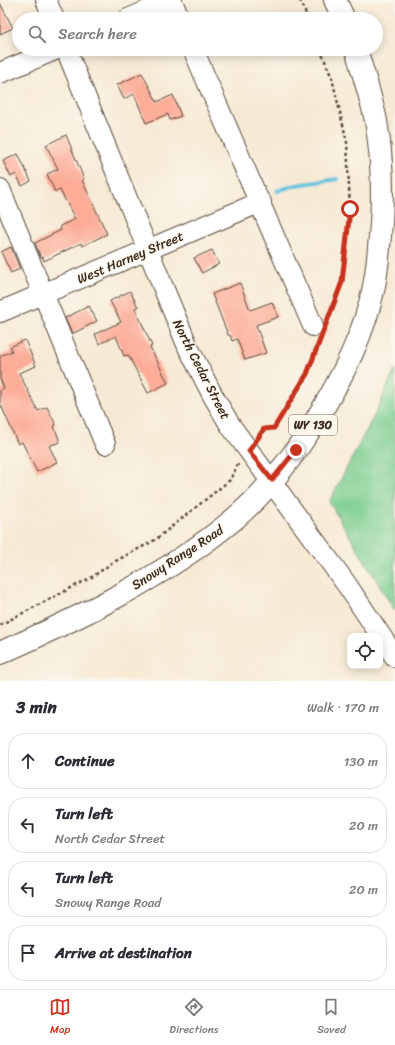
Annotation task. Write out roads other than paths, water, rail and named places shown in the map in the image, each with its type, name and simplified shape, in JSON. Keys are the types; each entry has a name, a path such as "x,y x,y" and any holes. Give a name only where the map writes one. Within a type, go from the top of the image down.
{"main road":[{"path":"335,0 341,12"},
{"name":"Snowy Range Road","path":"0,653 52,630 168,566 204,542 234,519 272,480 309,431 337,386 358,339 373,290 379,246 382,162 376,121 358,56"}],"street":[{"path":"46,0 51,12"},
{"path":"144,12 172,0 177,12"},
{"path":"0,72 40,56"},
{"name":"North Cedar Street","path":"69,56 168,299 200,372 230,425 272,480 395,657"},
{"path":"196,56 261,202 320,329"},
{"path":"0,189 105,444"},
{"name":"West Harney Street","path":"0,312 261,202"}],"waterway":[{"path":"277,191 296,185 338,179"}]}
